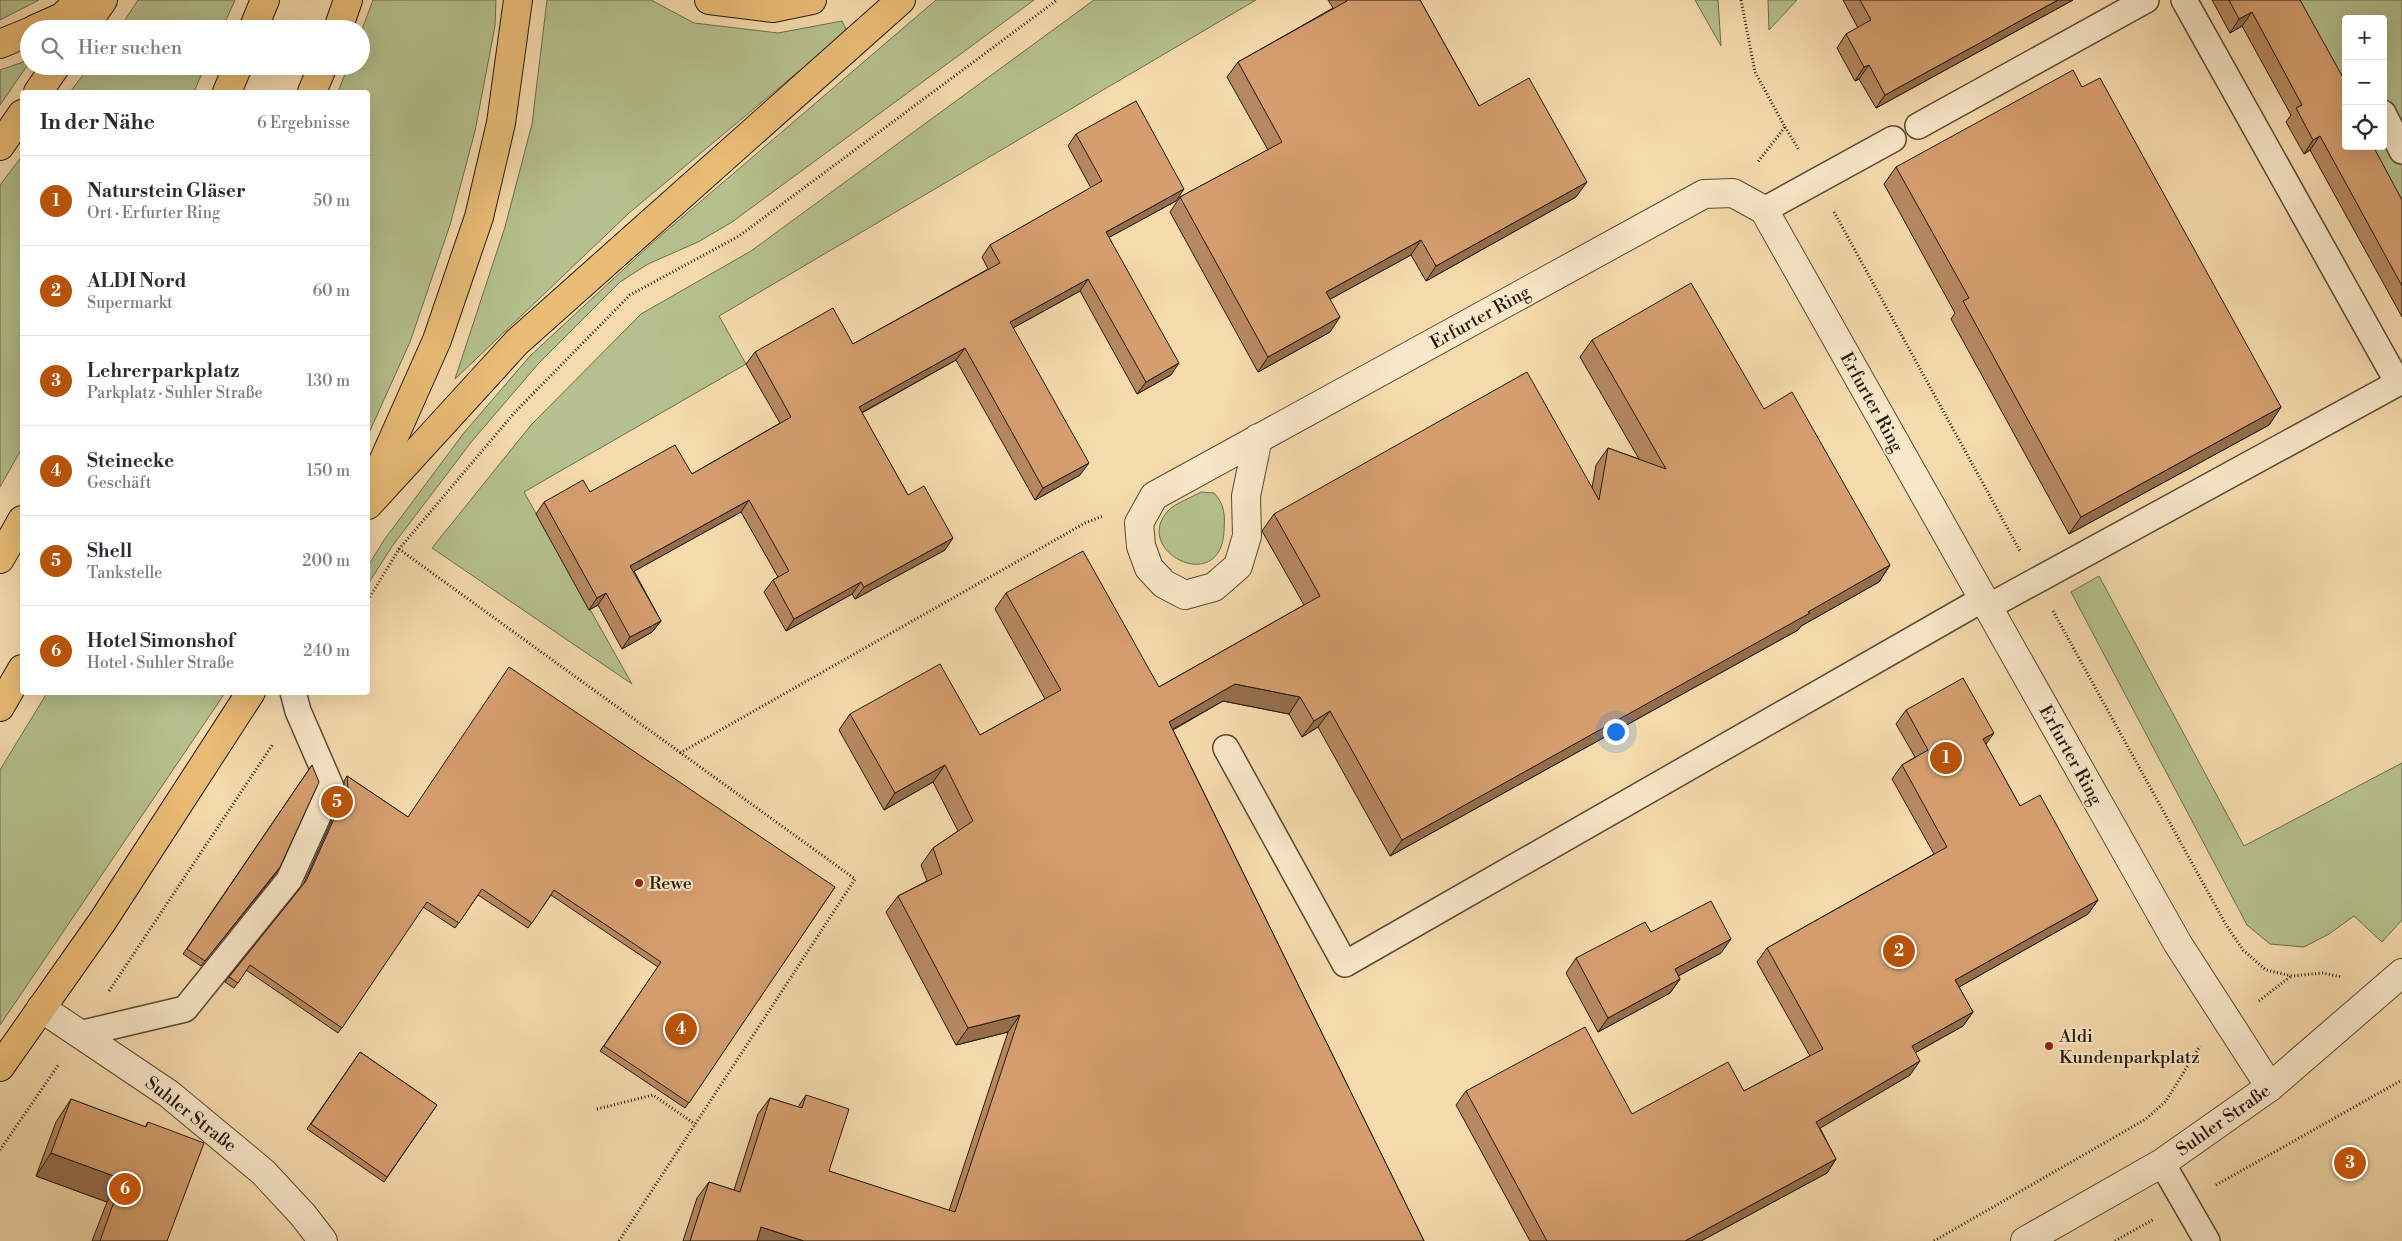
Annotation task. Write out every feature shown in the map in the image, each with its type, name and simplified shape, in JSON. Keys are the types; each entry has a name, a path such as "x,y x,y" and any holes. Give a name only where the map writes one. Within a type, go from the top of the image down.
{"highway":[{"path":"55,20 62,17 80,0"},
{"path":"89,20 103,0"},
{"path":"257,20 265,0"},
{"path":"341,20 348,0"},
{"path":"370,492 437,340 479,218 501,123 518,0"},
{"path":"709,0 773,8 812,0"},
{"path":"370,502 517,342 901,0"},
{"path":"0,44 20,36"},
{"path":"39,90 50,75"},
{"path":"228,90 234,75"},
{"path":"313,90 319,75"},
{"path":"0,146 20,117"},
{"path":"0,559 20,524"},
{"path":"0,707 20,673"},
{"path":"0,1067 102,922 249,695"}],"street":[{"name":"Erfurter Ring","path":"1154,496 1704,194 1733,194 1764,210 2178,944 2270,1087"},
{"path":"1154,496 1139,523 1140,546 1149,568 1164,584 1185,595 1214,587 1238,566 1247,536 1246,496 1258,438"},
{"name":"Suhler Straße","path":"2025,1241 2162,1163 2270,1087 2402,973"},
{"name":"Suhler Straße","path":"41,1008 169,1094 263,1172 303,1215 323,1241"}],"lane":[{"path":"1918,126 2146,0"},
{"path":"1226,748 1345,964 1986,603 2400,386 2184,0"},
{"path":"2387,121 2402,151"},
{"path":"1764,210 1893,139"},
{"path":"79,1034 185,1010 289,880 331,787 295,702"},
{"path":"2162,1163 2207,1241"}],"path":[{"path":"370,597 399,549 515,412 630,295 739,236 1057,0"},
{"path":"1733,194 1785,127 1754,72 1741,0"},
{"path":"680,753 1085,523 1154,496"},
{"path":"399,549 855,879 619,1241"},
{"path":"0,1150 281,732 295,702"},
{"path":"1934,1241 2146,1119 2166,1101 2198,1047 2292,976"},
{"path":"2115,1241 2402,1080"},
{"path":"597,1109 653,1095 695,1124"}],"green space":[{"path":"0,0 39,0 0,20"},
{"path":"138,0 235,0 226,20 125,20"},
{"path":"373,0 496,0 495,26 475,131 450,225 410,342 370,431 370,90 339,90 345,75 370,75 370,20 366,20"},
{"path":"547,0 651,0 694,23 778,33 842,21 847,31 629,213 455,379 505,227 532,124"},
{"path":"936,0 1034,0 732,222 698,242 648,264 620,282 538,364 472,441 393,545 370,581 370,563 384,540 463,434 530,356 651,244"},
{"path":"1094,0 1256,0 719,316 746,364 524,492 632,684 432,548 531,425 641,314 751,251"},
{"path":"1695,0 1718,0 1721,46"},
{"path":"1768,0 1797,0 1769,30"},
{"path":"2290,0 2402,0 2402,231 2358,150 2387,150 2387,15 2342,15 2342,99"},
{"path":"20,63 21,75 0,105 0,70"},
{"path":"83,75 201,75 195,90 72,90"},
{"path":"20,159 20,452 0,487 0,185"},
{"path":"1201,492 1214,493 1220,502 1224,515 1224,531 1219,551 1209,561 1195,564 1181,561 1169,552 1161,540 1160,526 1171,508"},
{"path":"2099,576 2244,846 2402,763 2402,920 2382,942 2354,916 2329,934 2304,947 2270,944 2247,925 2071,592"},
{"path":"46,695 224,695 0,1025 0,770"}],"building":[{"path":"1347,0 1420,0 1479,106 1529,78 1587,182 1436,266 1421,240 1326,292 1340,317 1268,357 1180,197 1282,142 1238,62"},
{"path":"1860,0 2058,0 1885,95 1869,65 1864,67 1846,34 1871,20"},
{"path":"2229,0 2300,0 2342,76 2342,150 2375,150 2402,200 2402,286 2320,136 2313,140 2296,108 2302,105 2252,12 2239,19"},
{"path":"2073,70 2082,87 2100,78 2281,407 2081,517 1963,301 1969,298 1896,167"},
{"path":"1136,101 1184,189 1106,232 1179,363 1146,382 1088,279 1010,322 1089,463 1043,488 965,348 859,407 908,495 924,486 953,538 864,587 861,582 794,619 773,580 789,571 749,500 630,566 661,621 630,637 606,593 597,598 544,502 583,480 590,492 675,445 692,474 791,417 755,352 833,308 853,344 1000,263 990,245 1102,181 1076,134"},
{"path":"1691,283 1764,409 1792,392 1890,565 1808,612 1810,613 1402,840 1330,711 1314,721 1300,697 1235,684 1169,722 1424,1241 804,1241 761,1227 757,1241 690,1241 709,1182 740,1192 770,1098 802,1108 806,1095 849,1109 829,1171 955,1212 1020,1015 968,1028 898,896 942,874 933,848 973,821 945,765 895,793 850,714 940,664 980,735 1061,690 1006,593 1083,551 1159,687 1320,596 1274,514 1527,372 1599,500 1608,448 1666,469 1592,340"},
{"name":"Rewe","path":"509,667 835,887 689,1103 604,1046 661,962 554,890 532,923 482,889 459,923 427,902 342,1028 250,965 238,983 229,977 306,881 348,788 347,776 408,817"},
{"path":"1963,678 1994,733 1983,739 2020,806 2040,795 2098,900 1955,980 1973,1012 1912,1046 1920,1061 1816,1122 1836,1159 1685,1241 1547,1241 1466,1091 1585,1027 1632,1114 1728,1062 1744,1091 1823,1049 1767,948 1947,847 1902,765 1928,750 1906,710"},
{"path":"312,765 319,782 280,867 205,961 187,949"},
{"path":"1711,901 1731,939 1675,969 1680,979 1608,1018 1576,958 1645,922 1651,932"},
{"path":"360,1052 437,1105 387,1177 311,1124"},
{"path":"71,1099 146,1127 148,1122 204,1143 167,1241 100,1241 122,1179 51,1153"}],"place":[{"name":"Naturstein Gläser","path":"1946,758"},
{"name":"Shell","path":"337,802"},
{"name":"Rewe","path":"639,883"},
{"name":"ALDI Nord","path":"1899,951"},
{"name":"Steinecke","path":"681,1029"},
{"name":"Aldi Kundenparkplatz","path":"2049,1046"},
{"name":"Lehrerparkplatz","path":"2350,1163"},
{"name":"Hotel Simonshof","path":"125,1189"}]}
